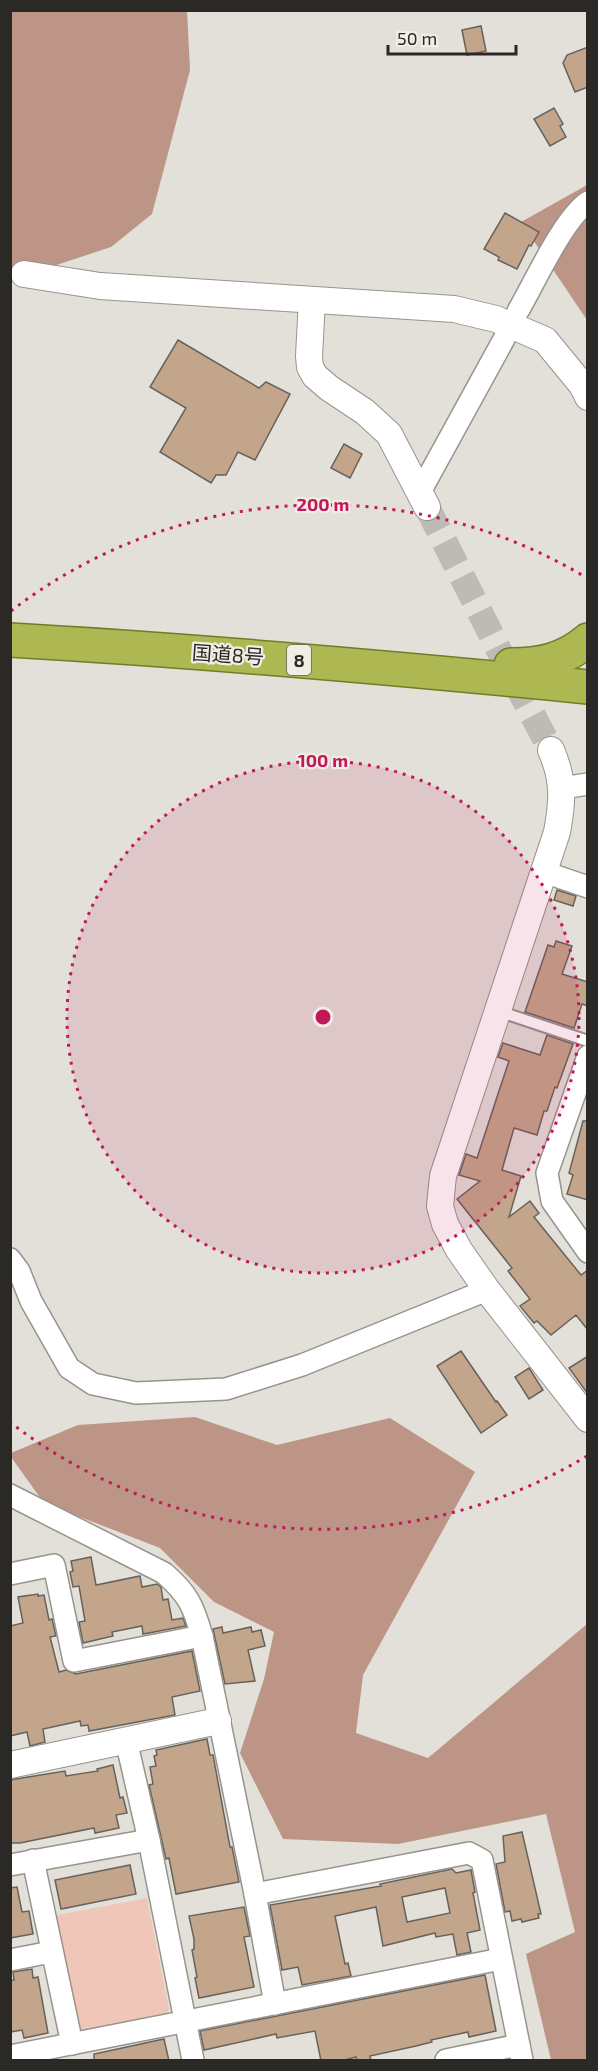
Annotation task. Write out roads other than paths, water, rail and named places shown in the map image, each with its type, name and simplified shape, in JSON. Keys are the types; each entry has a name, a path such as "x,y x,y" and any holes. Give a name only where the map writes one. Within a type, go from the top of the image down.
{"highway":[{"name":"国道8号","path":"10,640 365,665 588,687"},
{"path":"365,665 532,665 574,652 588,640"}],"street":[{"path":"518,311 567,224 580,207 588,202"},
{"path":"14,272 100,286 454,309 496,319 544,340 582,385 588,397"},
{"path":"312,300 309,356 310,367 315,376 365,412 389,434 424,499"},
{"path":"424,499 504,339"},
{"path":"551,750 559,768 562,788 557,832 443,1176 440,1206 445,1224 459,1250 487,1290 584,1407"},
{"path":"562,788 588,784"},
{"path":"544,872 588,887"},
{"path":"588,1056 547,1173 552,1201 588,1252"},
{"path":"10,1259 19,1271 31,1301 69,1368 93,1384 136,1393 226,1389 302,1365 487,1290"},
{"path":"10,1495 164,1573 182,1588 194,1609 202,1636 255,1894 275,2004"},
{"path":"10,1574 54,1565 74,1661 202,1636"},
{"path":"10,1765 218,1721"},
{"path":"126,1740 149,1840 193,2061"},
{"path":"10,1864 149,1840"},
{"path":"255,1894 469,1853 482,1860 520,2053 446,2061"},
{"path":"33,1860 72,2044"},
{"path":"10,1960 51,1952"},
{"path":"10,2056 501,1959"}],"lane":[{"path":"498,1011 588,1041"}],"tunnel":[{"path":"427,507 551,750"}]}
